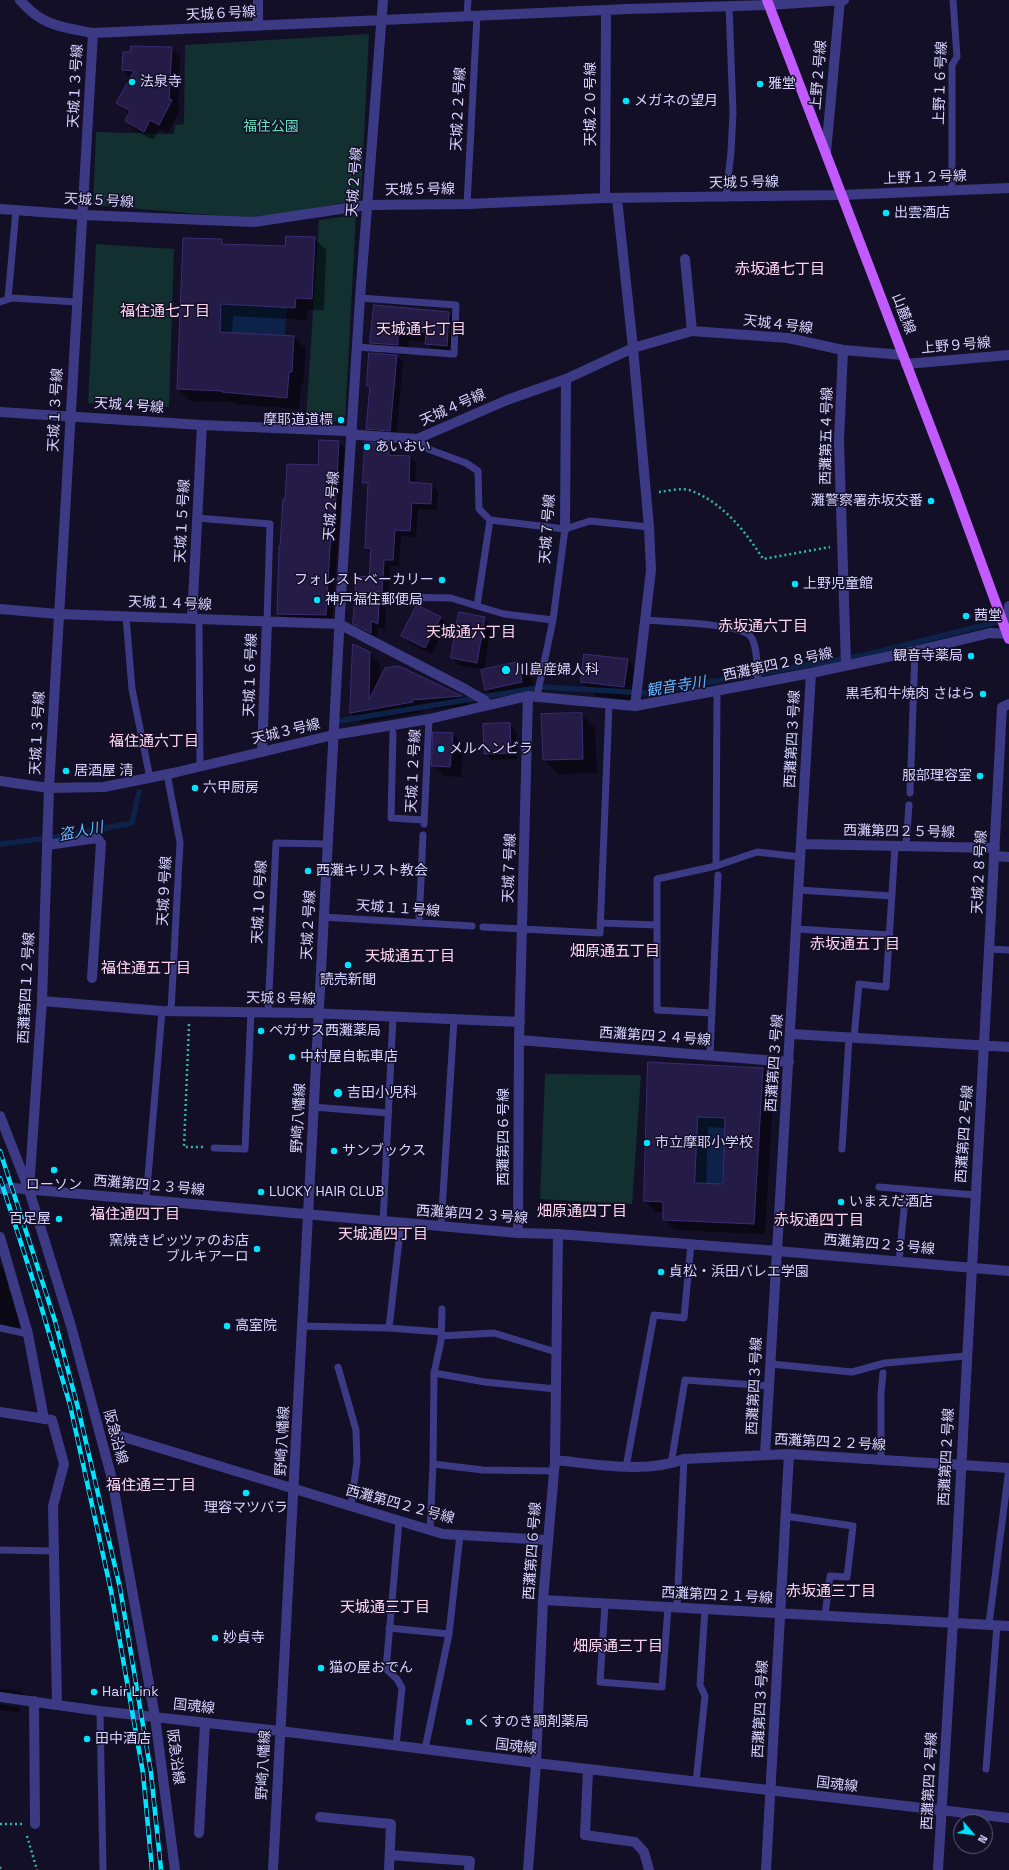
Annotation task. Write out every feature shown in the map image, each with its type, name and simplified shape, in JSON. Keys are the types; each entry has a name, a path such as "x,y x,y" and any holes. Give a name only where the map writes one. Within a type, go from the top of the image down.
{"main road":[{"name":"山麓線","path":"768,3 826,152 1008,634"}],"street":[{"name":"天城６号線","path":"20,0 32,14 58,27 93,33 606,10 628,5 729,6 844,0"},
{"path":"258,0 258,26"},
{"name":"天城２号線","path":"318,1014 351,432 383,0"},
{"name":"上野２号線","path":"826,152 840,0"},
{"name":"天城２０号線","path":"605,198 606,10"},
{"name":"天城１３号線","path":"49,788 76,302 83,214 93,33"},
{"name":"上野１２号線","path":"842,195 1009,188"},
{"name":"天城５号線","path":"0,209 254,222 367,205 467,204 605,198 842,195"},
{"path":"617,199 633,348 649,528 651,570 635,703"},
{"path":"685,259 692,331"},
{"name":"天城４号線","path":"0,412 202,425 351,432 358,435 417,439 507,400 566,379 633,348 692,331 788,338 843,350 905,360"},
{"name":"西灘第五４号線","path":"843,350 839,441 846,664"},
{"name":"上野９号線","path":"905,360 1009,355"},
{"name":"天城７号線","path":"565,529 566,379"},
{"name":"天城１５号線","path":"195,619 197,518 202,425"},
{"path":"1008,634 1009,606"},
{"name":"天城１４号線","path":"0,609 58,614 339,624"},
{"name":"天城１６号線","path":"262,752 267,622"},
{"path":"339,624 486,702"},
{"name":"西灘第四２８号線","path":"535,694 609,704 635,703 717,691 811,673 846,664 915,651 990,634 1008,634"},
{"name":"西灘第四３号線","path":"765,1454 791,1034 811,673"},
{"name":"天城７号線","path":"519,1040 522,930 535,694"},
{"name":"天城３号線","path":"0,781 49,788 104,787 200,767 333,735 429,719 486,702 535,694"},
{"name":"天城２８号線","path":"984,1046 1002,707 1009,704"},
{"name":"西灘第四１２号線","path":"29,1190 42,1001 49,788"},
{"path":"47,845 97,838 102,843 92,978"},
{"name":"西灘第四２５号線","path":"802,844 906,846 995,852 1009,857"},
{"name":"天城８号線","path":"42,1001 167,1011 318,1014 520,1022"},
{"name":"野崎八幡線","path":"273,1870 318,1014"},
{"path":"791,1034 1009,1047"},
{"name":"西灘第四２４号線","path":"519,1040 789,1062"},
{"name":"西灘第四６号線","path":"518,1233 519,1040"},
{"name":"西灘第四２号線","path":"938,1870 984,1046"},
{"name":"阪急沿線","path":"0,1116 29,1190 71,1326 112,1479 155,1717 175,1870"},
{"name":"西灘第四２３号線","path":"0,1189 13,1188 441,1227 691,1244 1009,1271"},
{"name":"西灘第四６号線","path":"528,1870 536,1763 543,1600 555,1460 558,1234"},
{"path":"0,1237 28,1334 44,1419"},
{"path":"0,1412 52,1420 64,1464 53,1506 57,1704"},
{"name":"西灘第四２２号線","path":"117,1435 443,1534 548,1540"},
{"name":"西灘第四３号線","path":"766,1870 789,1454"},
{"name":"西灘第四２２号線","path":"555,1460 626,1467 672,1464 684,1459 789,1454 1009,1468"},
{"name":"西灘第四２１号線","path":"543,1600 1009,1626"},
{"name":"国魂線","path":"0,1697 100,1711 280,1731 588,1770 1009,1818"},
{"path":"34,1701 35,1824"},
{"path":"199,1833 205,1723"},
{"path":"588,1770 585,1835 635,1842 644,1852 650,1870"},
{"path":"320,1817 391,1824 389,1870"},
{"path":"390,1855 470,1861 469,1870"}],"lane":[{"name":"天城２２号線","path":"467,204 472,16 468,0"},
{"name":"上野１６号線","path":"952,191 952,65 957,57 953,0"},
{"path":"726,197 731,152 733,113 729,6"},
{"path":"8,299 16,210"},
{"path":"357,347 454,354 456,305 360,298"},
{"path":"0,302 8,299 76,302"},
{"path":"417,439 428,449 466,463 478,471 479,509 490,520 565,529 590,521 649,528"},
{"path":"197,518 270,524 267,622"},
{"path":"477,606 490,520"},
{"name":"天城７号線","path":"535,694 541,680 553,620 565,529"},
{"path":"341,596 451,598 504,614 553,620"},
{"path":"126,617 132,689 150,778"},
{"name":"天城１５号線","path":"195,619 200,767"},
{"path":"645,620 732,628 750,636 755,644 758,683"},
{"path":"910,793 915,651"},
{"path":"716,866 717,691"},
{"path":"483,927 600,933 609,704"},
{"name":"天城１２号線","path":"393,733 391,818 424,822 429,719"},
{"name":"天城９号線","path":"146,1200 167,1011 180,842 167,774"},
{"path":"906,846 909,805"},
{"path":"419,923 423,835"},
{"name":"天城１０号線","path":"268,1013 276,843 327,844"},
{"path":"842,1149 858,984 886,987 895,846"},
{"path":"712,1013 657,1010 657,879 716,866 757,852 801,857"},
{"path":"710,1055 718,875"},
{"path":"799,890 892,896"},
{"name":"天城１１号線","path":"323,917 472,926"},
{"path":"600,923 657,925"},
{"path":"797,929 890,935"},
{"path":"990,949 1009,950"},
{"path":"214,1148 245,1149 251,1012"},
{"path":"384,1222 393,1017"},
{"path":"441,1227 454,1020"},
{"path":"313,1108 388,1113"},
{"path":"879,1187 975,1195"},
{"path":"899,1261 906,1189"},
{"path":"389,1328 400,1223"},
{"path":"626,1467 654,1315 684,1318 691,1244"},
{"path":"430,1530 433,1464 434,1373 441,1334 442,1309"},
{"path":"302,1326 389,1328 441,1334 494,1333 556,1352"},
{"path":"0,1328 28,1334"},
{"path":"770,1364 852,1372 884,1363 966,1356"},
{"path":"338,1367 356,1430 357,1461 352,1507"},
{"path":"434,1373 485,1382 556,1389"},
{"path":"881,1460 881,1394 883,1373"},
{"path":"672,1464 685,1380 769,1386"},
{"path":"605,1604 600,1682 662,1687 673,1607 684,1459"},
{"path":"433,1464 483,1470 554,1471"},
{"path":"986,1769 993,1625 1009,1468"},
{"path":"785,1516 853,1526 847,1577 830,1576 825,1615"},
{"path":"396,1746 402,1688 397,1679 386,1669 400,1521"},
{"path":"425,1749 449,1634 460,1535"},
{"path":"0,1550 53,1551"},
{"path":"696,1782 705,1696 700,1685 705,1609"},
{"path":"389,1628 449,1634"},
{"path":"100,1711 103,1870"}],"path":[{"path":"646,496 679,489 692,491 711,502 733,520 749,537 762,559 842,545"},
{"path":"190,1011 184,1147 214,1148"},
{"path":"0,1824 35,1824"},
{"path":"26,1832 37,1870"}],"green space":[{"name":"福住公園","path":"369,34 361,198 348,202 281,214 247,218 93,205 96,132 174,134 175,125 184,124 185,45"},
{"path":"356,215 345,422 306,418 319,220"},
{"path":"96,244 174,249 169,407 88,403"},
{"path":"545,1074 641,1075 632,1204 540,1199"}],"water":[{"path":"221,304 287,308 285,335 220,332"},
{"path":"698,1117 725,1118 723,1184 695,1183"}],"building":[{"path":"131,46 172,47 169,99 172,100 159,125 150,120 144,132 125,121 130,111 116,103 134,71 122,70 123,52 130,52"},
{"path":"286,236 315,237 312,299 296,298 295,308 221,304 220,332 294,336 292,372 289,372 287,398 222,391 177,389 183,238 222,239 222,244 285,246"},
{"path":"374,305 449,312 447,346 425,344 426,332 398,330 398,345 370,343"},
{"path":"369,353 397,355 390,431 366,429 370,386 367,386"},
{"path":"319,440 339,441 335,514 333,514 326,615 277,614 279,546 283,499 285,499 287,464 318,465"},
{"path":"365,442 389,444 389,455 410,456 409,482 432,484 431,504 412,503 410,531 395,530 393,560 384,560 382,592 355,591 356,576 369,577 371,549 365,548 368,483 363,483"},
{"path":"355,601 379,602 378,624 371,621 371,633 353,624"},
{"path":"417,605 441,617 425,648 401,636"},
{"path":"459,612 485,617 477,663 451,658"},
{"path":"353,644 370,652 369,700 385,668 399,666 462,696 412,700 413,702 350,713"},
{"path":"584,654 628,659 624,687 581,682"},
{"path":"518,662 522,682 485,690 481,670"},
{"path":"582,713 583,759 543,760 541,714"},
{"path":"510,723 511,753 484,754 483,724"},
{"name":"メルヘンビラ","path":"433,732 453,733 450,767 432,766"},
{"path":"648,1062 763,1068 754,1224 663,1220 663,1202 644,1201","holes":["698,1117 725,1118 723,1184 695,1183"]}],"waterway":[{"name":"観音寺川","path":"339,721 543,687 647,693 865,655 1005,620"},
{"name":"盗人川","path":"0,844 57,837 132,823 139,792"}],"railway":[{"path":"0,1151 55,1321 78,1408 120,1588 151,1773 161,1870"},
{"path":"0,1178 39,1299 70,1405 111,1591 143,1773 152,1870"}],"place":[{"name":"法泉寺","path":"132,82"},
{"name":"雅堂","path":"760,84"},
{"name":"メガネの望月","path":"626,101"},
{"name":"出雲酒店","path":"886,213"},
{"name":"摩耶道道標","path":"341,420"},
{"name":"あいおい","path":"367,447"},
{"name":"灘警察署赤坂交番","path":"931,501"},
{"name":"フォレストベーカリー","path":"442,580"},
{"name":"上野児童館","path":"795,584"},
{"name":"神戸福住郵便局","path":"317,600"},
{"name":"茜堂","path":"966,616"},
{"name":"観音寺薬局","path":"971,656"},
{"name":"川島産婦人科","path":"506,670"},
{"name":"黒毛和牛焼肉 さはら","path":"983,694"},
{"name":"メルヘンビラ","path":"441,749"},
{"name":"居酒屋 清","path":"66,771"},
{"name":"服部理容室","path":"980,776"},
{"name":"六甲厨房","path":"195,788"},
{"name":"西灘キリスト教会","path":"308,871"},
{"name":"読売新聞","path":"348,965"},
{"name":"ペガサス西灘薬局","path":"261,1031"},
{"name":"中村屋自転車店","path":"292,1057"},
{"name":"吉田小児科","path":"338,1093"},
{"name":"市立摩耶小学校","path":"647,1143"},
{"name":"サンブックス","path":"334,1151"},
{"name":"ローソン","path":"54,1170"},
{"name":"LUCKY HAIR CLUB","path":"261,1192"},
{"name":"いまえだ酒店","path":"841,1202"},
{"name":"百足屋","path":"59,1219"},
{"name":"窯焼きピッツァのお店 ブルキアーロ","path":"257,1249"},
{"name":"貞松・浜田バレエ学園","path":"661,1272"},
{"name":"高室院","path":"227,1326"},
{"name":"理容マツバラ","path":"246,1493"},
{"name":"妙貞寺","path":"215,1638"},
{"name":"猫の屋おでん","path":"321,1668"},
{"name":"Hair Link","path":"94,1692"},
{"name":"くすのき調剤薬局","path":"469,1722"},
{"name":"田中酒店","path":"87,1739"}],"district":[{"name":"赤坂通七丁目","path":"780,270"},
{"name":"福住通七丁目","path":"165,312"},
{"name":"天城通七丁目","path":"421,330"},
{"name":"赤坂通六丁目","path":"763,627"},
{"name":"天城通六丁目","path":"471,633"},
{"name":"福住通六丁目","path":"154,742"},
{"name":"赤坂通五丁目","path":"855,945"},
{"name":"畑原通五丁目","path":"615,952"},
{"name":"天城通五丁目","path":"410,957"},
{"name":"福住通五丁目","path":"146,969"},
{"name":"畑原通四丁目","path":"582,1212"},
{"name":"福住通四丁目","path":"135,1215"},
{"name":"赤坂通四丁目","path":"819,1221"},
{"name":"天城通四丁目","path":"383,1235"},
{"name":"福住通三丁目","path":"151,1486"},
{"name":"赤坂通三丁目","path":"831,1592"},
{"name":"天城通三丁目","path":"385,1608"},
{"name":"畑原通三丁目","path":"618,1647"}]}
